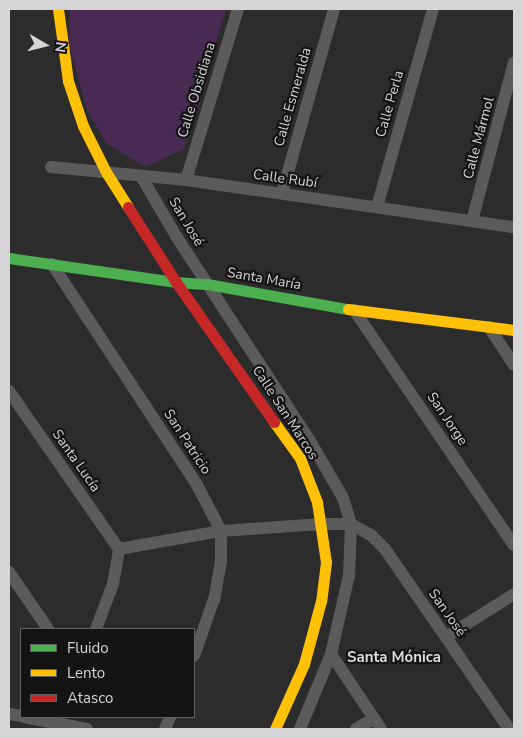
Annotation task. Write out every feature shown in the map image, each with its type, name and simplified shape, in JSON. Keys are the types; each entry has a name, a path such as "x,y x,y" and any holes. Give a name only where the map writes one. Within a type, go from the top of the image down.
{"street":[{"name":"Calle San Marcos","path":"58,9 68,81 83,126 106,172 176,282 300,458 317,502 322,524 326,562 321,601 304,664 275,729"},
{"name":"Calle Obsidiana","path":"186,180 238,9"},
{"name":"Calle Esmeralda","path":"282,193 334,9"},
{"name":"Calle Perla","path":"377,207 432,9"},
{"name":"Calle Mármol","path":"472,221 514,62"},
{"name":"Calle Rubí","path":"51,167 186,180 514,228"},
{"name":"San José","path":"141,176 207,284"},
{"name":"Santa María","path":"9,258 176,282 207,284 354,310 514,330"},
{"name":"San Patricio","path":"52,264 197,485 221,531 221,561 214,599 195,653"},
{"name":"Calle San Marcos","path":"207,284 330,473 343,498 351,524 349,575 331,654 300,729"},
{"name":"San Jorge","path":"354,310 514,545"},
{"path":"489,327 514,365"},
{"name":"Santa Lucía","path":"9,391 119,549"},
{"path":"96,628 113,584 119,549 221,531 322,524 351,524"},
{"name":"San José","path":"351,524 370,536 385,549 509,729"},
{"path":"9,572 47,628"},
{"path":"446,637 514,594"},
{"path":"331,654 381,729"},
{"path":"40,718 59,720 87,729"},
{"path":"356,729 374,718"}],"shaded area":[{"path":"70,9 226,9 184,149 146,167 107,144 87,110 69,44"}],"traffic: fast":[{"path":"9,258 176,282 207,284 348,309"}],"traffic: slow":[{"path":"58,9 68,81 83,126 106,172 128,207"},
{"path":"348,309 514,330"},
{"path":"274,422 300,458 317,502 326,562 321,601 304,664 275,729"}],"traffic: jam":[{"path":"128,207 176,282 274,422"}],"district":[{"name":"Santa Mónica","path":"394,658"}]}
